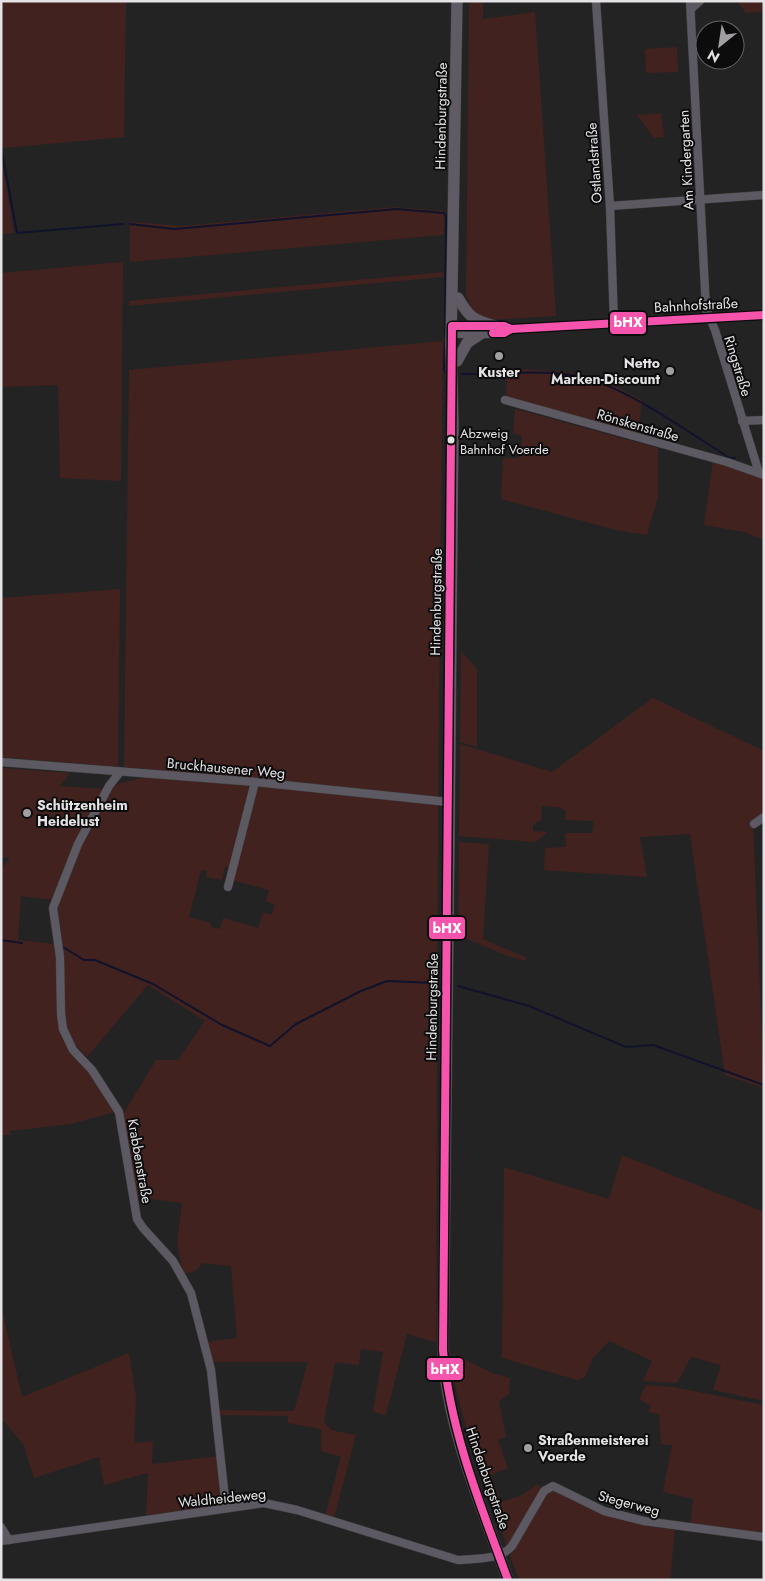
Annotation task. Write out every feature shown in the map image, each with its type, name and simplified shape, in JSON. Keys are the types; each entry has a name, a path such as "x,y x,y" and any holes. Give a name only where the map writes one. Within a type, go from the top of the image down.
{"main road":[{"name":"Hindenburgstraße","path":"457,1 443,1367 452,1419 508,1580"},
{"name":"Hindenburgstraße","path":"453,424 458,390 455,329 458,298 454,231"},
{"path":"458,298 468,315 495,326"},
{"path":"457,360 467,343 482,333"}],"street":[{"name":"Ostlandstraße","path":"596,1 610,206 614,323"},
{"path":"691,5 700,1"},
{"name":"Am Kindergarten","path":"691,5 706,309 710,318"},
{"path":"610,206 764,195"},
{"name":"Bahnhofstraße","path":"455,329 482,333 504,332 511,329 764,315"},
{"name":"Ringstraße","path":"710,318 742,421 761,474"},
{"name":"Bahnhofstraße","path":"455,329 504,326 511,329"},
{"name":"Rönskenstraße","path":"505,400 727,462 761,474"},
{"path":"742,421 764,420"},
{"name":"Bruckhausener Weg","path":"1,762 254,782 448,802"},
{"name":"Krabbenstraße","path":"120,772 109,786 78,844 54,908 60,957 61,1014 68,1041 92,1070 119,1112 138,1219 143,1228 173,1261 191,1293 211,1370 226,1508"},
{"path":"228,886 254,782"},
{"path":"754,824 764,817"},
{"name":"Stegerweg","path":"499,1556 506,1553 512,1546 544,1491 554,1486 604,1511 644,1522 764,1537"},
{"name":"Waldheideweg","path":"5,1540 264,1503 283,1506 458,1560 499,1556"},
{"path":"1,1526 5,1540"}],"shaded area":[{"path":"1,1 126,1 124,137 4,148 1,142"},
{"path":"469,1 483,1 483,19 535,12 556,316 487,320 473,310 466,296"},
{"path":"737,1 764,1 764,11 746,13"},
{"path":"677,47 678,72 646,73 645,49"},
{"path":"661,113 664,137 654,138 637,115"},
{"path":"1,155 14,233 1,234"},
{"path":"395,207 444,211 444,235 130,262 130,222 182,226"},
{"path":"123,262 121,481 60,478 58,385 1,387 1,273"},
{"path":"444,272 443,277 129,306 129,301"},
{"path":"443,341 438,797 124,767 129,370"},
{"path":"507,368 575,373 617,387 642,400 638,433 506,398"},
{"path":"515,409 658,448 658,497 647,535 616,530 501,499 503,458 520,458 522,436 513,433"},
{"path":"713,461 764,479 764,540 744,532 704,525"},
{"path":"120,589 118,767 1,757 1,598"},
{"path":"461,651 477,669 477,747 460,742"},
{"path":"653,698 764,751 764,815 753,823 764,1088 725,1075 690,834 640,837 647,877 544,870 545,848 566,847 565,833 592,833 594,821 565,820 566,811 559,807 542,806 541,820 533,825 533,831 548,832 536,842 459,836 460,744 552,772"},
{"path":"1,768 70,773 60,786 103,789 62,872 53,900 21,896 18,940 54,944 57,949 57,1017 62,1038 92,1074 114,1112 71,1124 10,1131 11,1135 1,1135 1,869 10,858 1,857"},
{"path":"151,776 245,782 251,790 231,868 225,867 222,880 206,877 207,871 201,870 189,917 211,923 211,927 220,929 223,918 258,928 263,912 271,915 275,905 266,901 269,890 231,880 256,784 438,803 436,1342 407,1334 386,1415 373,1412 383,1352 361,1349 359,1365 335,1362 324,1422 331,1430 356,1435 334,1518 325,1516 341,1457 321,1451 321,1429 288,1423 288,1416 219,1415 219,1410 294,1411 308,1362 210,1362 206,1342 237,1338 231,1266 202,1263 196,1271 183,1274 177,1242 182,1203 137,1197 122,1116 156,1060 178,1060 205,1021 148,985 87,1057 70,1039 64,1013 61,930 56,916 70,869 106,797 113,787 120,783"},
{"path":"459,842 489,844 483,939 527,958 526,961 510,957 458,935"},
{"path":"622,1155 764,1212 764,1401 713,1390 721,1365 691,1357 677,1383 643,1381 652,1361 609,1341 593,1358 584,1378 577,1380 502,1358 504,1167 609,1199"},
{"path":"1,1306 22,1397 129,1353 136,1397 134,1443 153,1441 152,1464 218,1456 223,1505 146,1515 148,1473 104,1485 99,1457 34,1478 23,1444 1,1418"},
{"path":"453,1354 495,1374 510,1378 509,1394 499,1401 506,1437 498,1440 508,1468 491,1475 501,1502 520,1496 538,1484 541,1489 507,1546 466,1427 453,1377"},
{"path":"646,1385 673,1387 764,1405 764,1535 690,1527 693,1499 663,1492 672,1445 661,1444 659,1414 648,1412 651,1406 639,1399"},
{"path":"556,1490 598,1512 675,1530 670,1580 519,1580 510,1556 545,1497 551,1491"}],"waterway":[{"path":"1,147 17,233 123,224"},
{"path":"130,224 174,229 397,209 444,213 446,217 445,337"},
{"path":"445,343 444,370 447,374"},
{"path":"462,374 545,373 573,375 592,380 633,398 730,458 735,458"},
{"path":"1,940 22,943"},
{"path":"63,947 84,960 95,960 153,984 222,1025 270,1046 296,1024 361,991 387,981 436,983"},
{"path":"458,986 529,1006 626,1047 653,1045 764,1085"}],"transit line":[{"name":"bHX","path":"493,333 504,333 511,329 764,315"},
{"name":"bHX","path":"508,1580 477,1495 459,1438 452,1409 443,1350 452,326 504,326 511,329"}],"place":[{"name":"Kuster","path":"499,356"},
{"name":"Netto Marken-Discount","path":"670,371"},
{"name":"Abzweig Bahnhof Voerde","path":"451,440"},
{"name":"Schützenheim Heidelust","path":"27,813"},
{"name":"Straßenmeisterei Voerde","path":"528,1448"}]}
